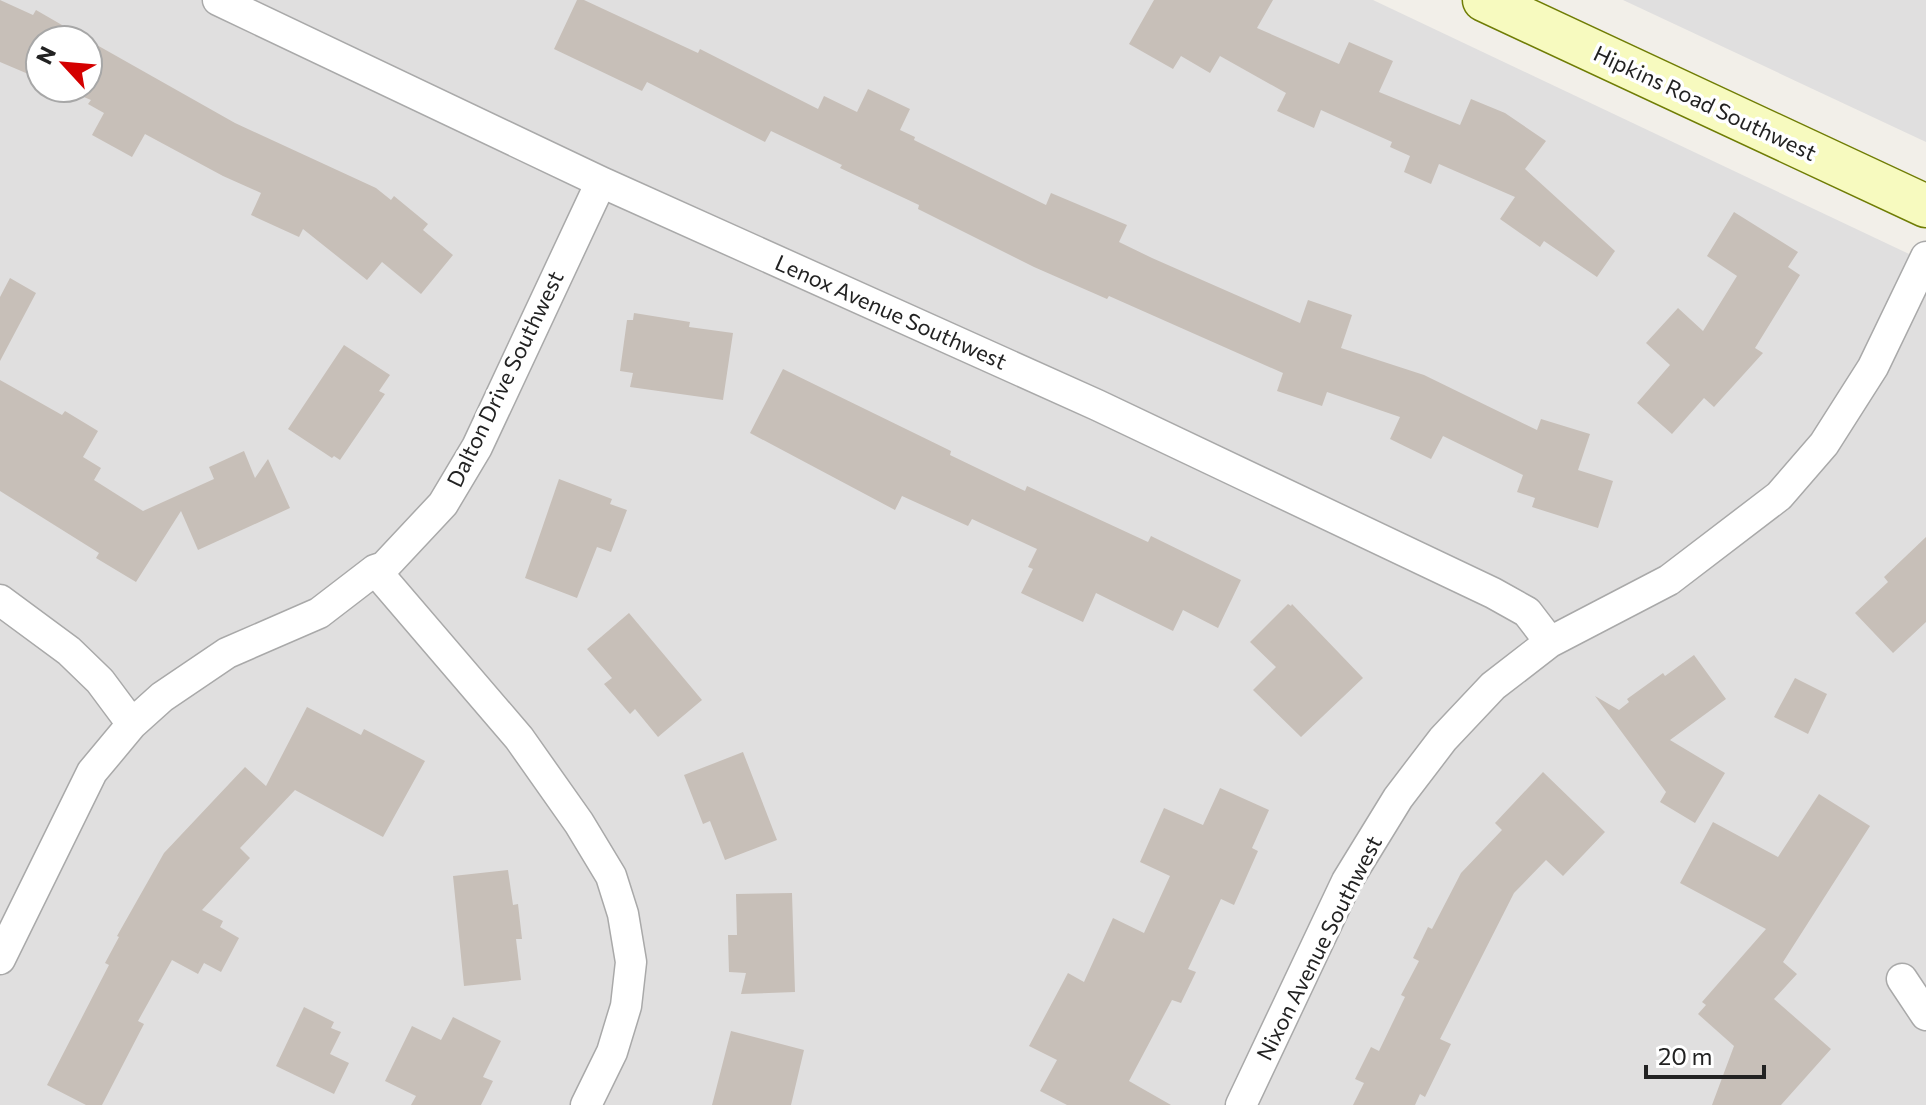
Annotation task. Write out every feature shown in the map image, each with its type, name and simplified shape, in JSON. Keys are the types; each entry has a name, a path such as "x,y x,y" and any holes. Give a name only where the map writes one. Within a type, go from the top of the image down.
{"street":[{"name":"Lenox Avenue Southwest","path":"218,0 601,182 1097,405 1493,593 1527,612 1550,642"},
{"name":"Hipkins Road Southwest","path":"1484,0 1926,206"},
{"name":"Dalton Drive Southwest","path":"0,959 92,772 132,724 162,697 227,653 319,613 375,570 384,567 443,504 470,459 601,182"},
{"name":"Nixon Avenue Southwest","path":"1241,1105 1347,881 1398,798 1443,739 1493,686 1550,642 1669,580 1779,496 1824,444 1873,367 1926,257"},
{"path":"375,570 519,738 579,823 611,876 623,914 631,962 626,1006 612,1052 586,1105"},
{"path":"0,600 69,651 100,681 132,724"},
{"path":"1902,979 1926,1015"}],"shaded area":[{"path":"0,0 1373,0 1926,262 1926,1105 0,1105"},
{"path":"1623,0 1926,0 1926,142"}],"building":[{"path":"0,0 33,15 36,10 60,24 24,24 24,72 0,62"},
{"path":"577,0 584,0 698,53 700,49 818,109 824,96 857,112 868,89 910,109 900,130 915,137 914,140 1046,205 1051,193 1127,225 1119,242 1152,258 1300,323 1308,300 1352,315 1341,348 1424,375 1537,430 1541,419 1590,434 1578,470 1613,481 1598,528 1532,507 1535,498 1517,492 1523,475 1443,436 1431,459 1390,439 1400,417 1327,392 1322,406 1277,391 1283,373 1109,296 1107,299 1034,267 918,209 919,205 840,168 842,165 771,131 765,142 647,82 642,91 554,49"},
{"path":"1154,0 1273,0 1257,28 1339,64 1349,42 1393,61 1379,92 1460,125 1471,99 1505,113 1546,141 1525,169 1615,251 1597,277 1544,241 1540,247 1500,219 1515,197 1439,164 1431,184 1404,172 1410,156 1390,147 1392,142 1321,110 1314,128 1277,111 1286,93 1220,56 1210,73 1181,56 1173,69 1129,44"},
{"path":"104,49 235,123 376,188 391,200 394,196 428,224 423,230 453,255 421,294 382,262 367,280 303,229 299,237 251,215 261,193 145,134 132,157 92,135 104,113 88,104 104,104"},
{"path":"1734,212 1798,252 1788,267 1800,275 1755,348 1763,353 1714,407 1704,398 1672,434 1637,403 1670,365 1646,343 1678,308 1703,331 1737,276 1707,256"},
{"path":"10,278 36,293 0,361 0,297"},
{"path":"634,313 690,322 689,327 733,333 723,400 630,387 633,373 620,371 627,320 633,320"},
{"path":"344,345 390,375 379,391 385,394 340,460 288,429"},
{"path":"783,369 951,451 950,455 1025,491 1027,486 1148,542 1151,536 1241,580 1218,628 1183,610 1173,631 1096,593 1083,622 1021,593 1033,569 1028,567 1037,549 972,519 968,526 902,496 895,510 750,433"},
{"path":"0,380 62,415 65,411 98,431 83,457 101,468 94,480 143,511 214,479 209,467 244,451 255,478 268,459 290,508 198,550 181,511 136,582 96,558 99,553 0,491"},
{"path":"559,479 612,499 610,504 627,510 611,552 597,547 577,598 525,578"},
{"path":"1926,537 1926,622 1893,653 1855,613 1888,582 1884,577"},
{"path":"1288,604 1292,604 1363,678 1301,737 1253,690 1276,667 1250,642"},
{"path":"629,613 702,700 658,737 635,709 630,714 604,684 612,678 587,649"},
{"path":"1694,655 1726,699 1670,740 1725,773 1695,823 1660,802 1666,792 1595,696 1619,710 1629,702 1627,699"},
{"path":"1795,678 1827,694 1808,734 1774,717"},
{"path":"307,707 361,735 364,729 425,761 383,837 295,790 240,848 250,858 202,910 223,921 220,927 239,938 221,972 204,963 198,974 172,960 138,1021 144,1024 102,1105 86,1105 47,1085 109,965 105,963 117,936 164,853 245,767 266,786"},
{"path":"743,752 777,840 725,860 710,821 703,824 684,775"},
{"path":"1543,772 1605,832 1563,876 1546,860 1514,893 1440,1039 1451,1044 1425,1097 1420,1094 1415,1105 1353,1105 1364,1083 1355,1079 1371,1047 1379,1051 1405,997 1401,995 1419,961 1413,958 1428,927 1432,929 1461,873 1502,830 1495,823"},
{"path":"1220,788 1269,810 1252,848 1258,851 1234,905 1221,899 1188,969 1196,972 1181,1003 1172,1000 1129,1081 1171,1105 1067,1105 1040,1091 1057,1060 1029,1046 1068,973 1084,982 1113,918 1144,933 1170,876 1140,862 1164,808 1203,825"},
{"path":"1819,794 1870,826 1783,962 1797,974 1774,999 1831,1049 1781,1105 1712,1105 1734,1046 1698,1014 1706,1005 1702,1002 1766,929 1680,883 1713,822 1778,857"},
{"path":"508,870 513,905 518,904 522,939 516,939 521,980 464,986 453,876"},
{"path":"792,893 795,992 741,994 746,973 729,972 728,935 737,935 736,894"},
{"path":"304,1007 334,1022 331,1028 341,1032 330,1054 349,1063 334,1094 276,1066"},
{"path":"453,1017 501,1041 483,1077 493,1081 481,1105 411,1105 416,1096 385,1081 412,1026 441,1040"},
{"path":"731,1031 804,1050 791,1105 712,1105"}]}
